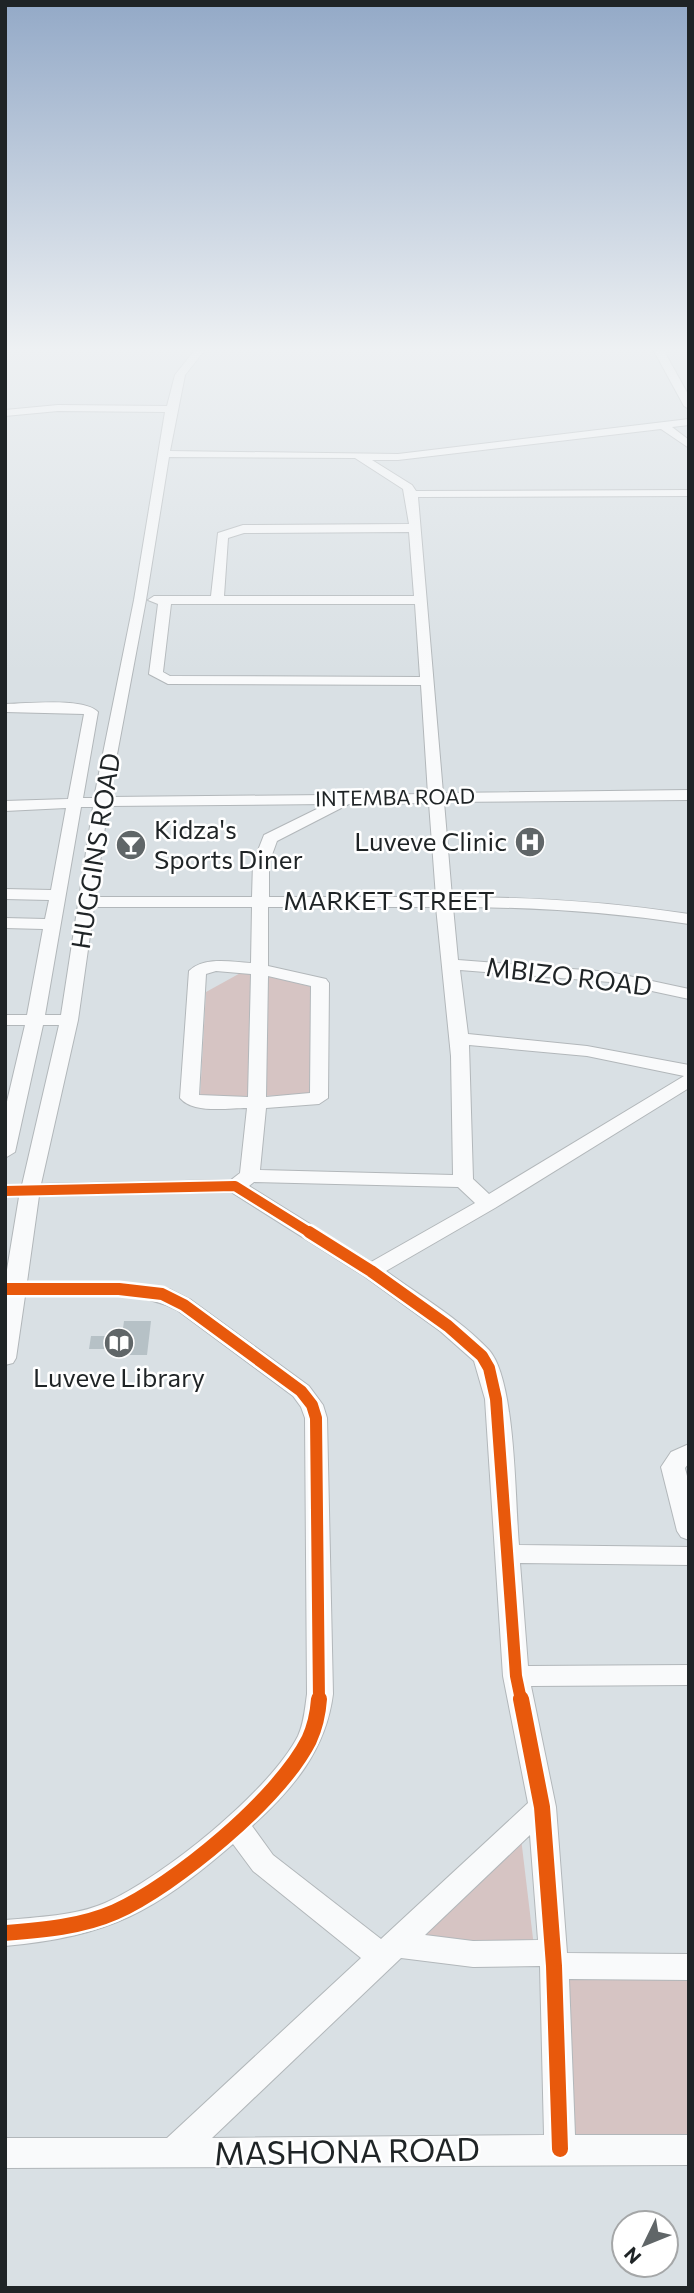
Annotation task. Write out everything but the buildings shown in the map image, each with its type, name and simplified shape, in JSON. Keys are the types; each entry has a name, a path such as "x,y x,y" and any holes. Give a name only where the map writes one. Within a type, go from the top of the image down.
{"street":[{"name":"HUGGINS ROAD","path":"5,1358 11,1289 69,1020 101,802 165,458"},
{"path":"360,458 410,490 689,493"},
{"path":"412,458 410,490 420,572 419,600 437,797 443,901 459,1039 463,1181"},
{"path":"217,600 222,536 229,532 243,529 415,528"},
{"path":"140,600 419,600"},
{"path":"165,600 156,674 168,680 427,681"},
{"path":"5,708 82,708 91,712 72,803 35,1020 5,1152"},
{"name":"INTEMBA ROAD","path":"101,802 689,795"},
{"path":"243,1181 257,1102 261,863 270,838 350,799"},
{"path":"5,806 101,802"},
{"path":"5,894 57,895"},
{"name":"MARKET STREET","path":"88,902 537,902 621,909 689,919"},
{"path":"5,923 51,925"},
{"name":"MBIZO ROAD","path":"449,964 610,977 689,994"},
{"path":"215,966 258,969 320,983 320,1094 314,1100 257,1102 197,1102 190,1098 198,971 215,966"},
{"path":"5,1020 69,1020"},
{"path":"459,1039 587,1051 689,1071"},
{"path":"371,1271 488,1204 689,1080"},
{"path":"243,1181 448,1326 482,1356 489,1368 496,1399 516,1676 542,1807 553,1960 560,2149"},
{"path":"5,1191 243,1181 463,1181 488,1204"},
{"path":"5,1933 89,1921 115,1912 139,1899 234,1828 289,1770 309,1742 318,1716 316,1432 312,1405 290,1383 184,1305 162,1294 119,1289 11,1289"},
{"path":"689,1452 679,1458 673,1467 689,1531"},
{"path":"508,1554 689,1556"},
{"path":"516,1676 689,1675"},
{"path":"172,2154 542,1807"},
{"path":"234,1828 242,1834 263,1863 387,1950 689,1968"},
{"name":"MASHONA ROAD","path":"5,2153 689,2150"}],"shaded area":[{"path":"244,971 313,987 309,1095 200,1097 206,992"},
{"path":"521,1838 534,1947 408,1941"},
{"path":"561,1975 689,1977 689,2142 568,2141"}],"cycle path":[{"path":"5,1191 235,1186 371,1271 448,1326 482,1356 489,1368 496,1399 516,1676 542,1807 554,1966 560,2149"},
{"path":"5,1289 119,1289 162,1294 184,1305 301,1391 312,1405 316,1418 320,1694 309,1740 296,1761 251,1811 193,1861 137,1900 102,1917 47,1929 5,1933"}],"place":[{"name":"Luveve Clinic","path":"530,842"},
{"name":"Kidza's Sports Diner","path":"131,845"},
{"name":"Luveve Library","path":"119,1343"}]}
